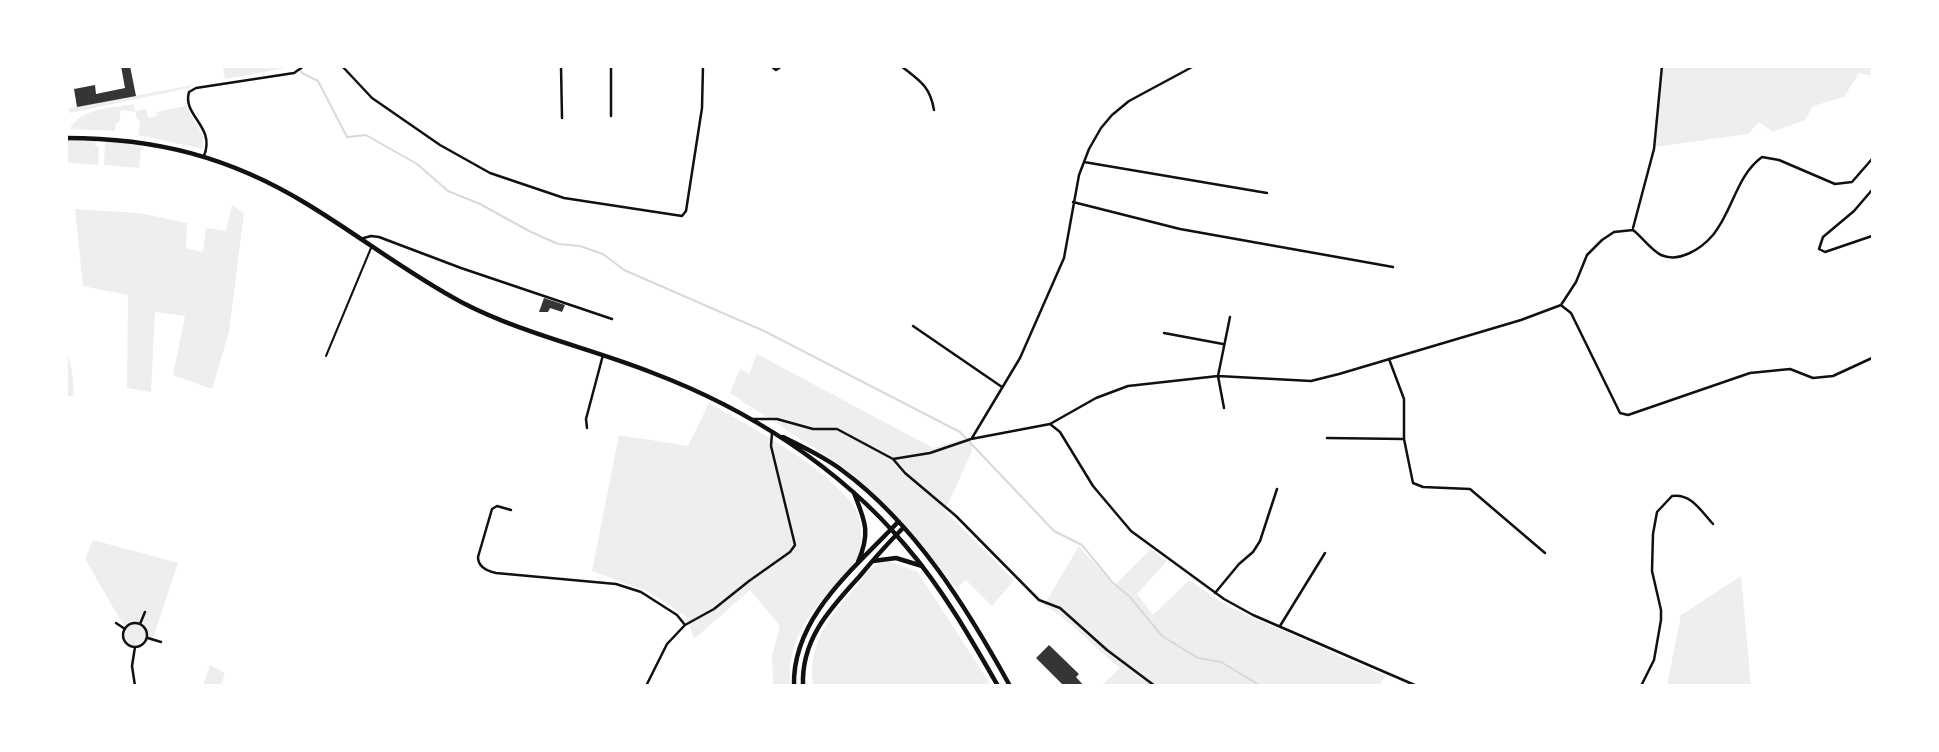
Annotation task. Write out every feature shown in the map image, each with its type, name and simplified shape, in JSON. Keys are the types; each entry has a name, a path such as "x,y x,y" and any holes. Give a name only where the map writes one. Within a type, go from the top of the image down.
{"main road":[{"path":"66,138 145,142 204,156 243,170 310,206 442,291 491,316 702,393 841,469 898,522 943,577 1010,685"},
{"path":"772,432 854,493 896,535 922,566 957,616 998,685"},
{"path":"854,493 863,513 866,529 864,548 856,566"},
{"path":"794,685 796,660 806,629 822,605 898,522"},
{"path":"803,685 805,659 816,629 832,606 903,528"},
{"path":"872,562 896,558 922,566"}],"street":[{"path":"342,66 372,98 440,145 490,173 564,198 682,216 686,211 702,108 703,66"},
{"path":"561,66 562,118"},
{"path":"611,66 611,116"},
{"path":"772,67 779,70 782,66"},
{"path":"901,66 926,86 932,96 934,110"},
{"path":"971,439 1020,358 1064,258 1073,202 1084,162 1094,140 1112,115 1129,101 1194,66"},
{"path":"1633,229 1654,149 1662,66"},
{"path":"204,156 208,145 207,138 189,104 190,92 196,88 294,73 303,67"},
{"path":"893,459 930,453 971,439 1050,425 1096,398 1128,386 1218,376 1311,381 1521,320 1561,305 1576,282 1587,255 1615,232 1633,229 1657,254 1670,258 1685,257 1713,235 1750,165 1762,157 1779,160 1835,184 1852,181 1872,159"},
{"path":"1084,162 1267,193"},
{"path":"1872,190 1854,211 1823,237 1819,249 1833,250 1872,236"},
{"path":"1073,202 1180,229 1393,267"},
{"path":"360,239 379,237 612,319"},
{"path":"1561,305 1571,313 1620,413 1628,415 1750,373 1790,369 1813,378 1833,376 1872,358"},
{"path":"1224,408 1218,376 1230,317"},
{"path":"913,326 1002,387"},
{"path":"1164,333 1224,344"},
{"path":"587,428 586,419 603,355"},
{"path":"1389,359 1404,399 1404,439 1413,483 1423,487 1470,489 1545,554"},
{"path":"751,419 777,419 813,429 837,429 893,459 905,473 956,516 1039,600 1060,608 1107,650 1155,685"},
{"path":"1050,425 1060,432 1093,486 1131,531 1215,593 1253,615 1417,685"},
{"path":"646,685 667,644 685,625 714,609 790,552 795,545 771,446 772,432"},
{"path":"1327,438 1404,439"},
{"path":"1215,593 1260,541 1277,489"},
{"path":"1642,685 1654,660 1661,620 1651,563 1657,512 1672,496 1682,494 1713,524"},
{"path":"511,510 497,506 492,509 478,557 484,569 509,575 616,583 641,592 677,615 685,625"},
{"path":"1280,626 1325,553"},
{"path":"140,624 145,612"},
{"path":"116,623 125,629"},
{"path":"132,623 140,624 146,629 147,638 143,645 135,647 125,642 123,634 132,623"},
{"path":"147,638 161,642"},
{"path":"135,647 132,666 135,685"}],"lane":[{"path":"326,356 371,247"}],"shaded area":[{"path":"223,66 292,67 225,79"},
{"path":"1663,67 1872,67 1872,76 1859,73 1844,97 1813,106 1805,120 1773,132 1759,122 1748,134 1655,147"},
{"path":"193,85 189,88 70,113 69,108"},
{"path":"133,104 135,111 146,109 148,118 157,116 156,112 186,106 203,136 203,149 138,135 140,122 136,112 121,110 115,131 70,129 75,122 89,113"},
{"path":"66,138 96,141 95,146 99,147 98,165 67,163"},
{"path":"105,140 142,143 139,168 104,165"},
{"path":"232,205 244,213 229,332 212,389 173,375 185,316 155,312 151,392 127,388 128,295 83,286 75,209 139,213 187,223 186,248 203,252 206,228 226,231"},
{"path":"67,350 74,395 67,397"},
{"path":"757,354 933,448 959,440 971,441 972,451 945,511 1014,580 992,606 966,580 956,588 904,524 845,468 730,393 740,369 749,374"},
{"path":"709,403 766,435 824,475 853,505 860,521 861,539 856,558 813,611 796,640 791,662 791,685 773,685 772,656 780,626 750,590 694,639 687,617 649,592 592,571 619,435 688,446"},
{"path":"93,540 178,563 152,642 144,640 135,646 125,642 125,628 85,559"},
{"path":"1079,546 1114,586 1151,549 1167,561 1137,594 1153,615 1189,580 1229,607 1385,676 1379,686 1102,685 1120,668 1044,605"},
{"path":"887,561 917,571 991,685 813,685 814,656 831,618 867,573"},
{"path":"1741,576 1751,685 1667,685 1681,615"},
{"path":"210,665 225,673 221,685 203,685"}],"building":[{"path":"121,66 130,66 136,96 77,107 74,89 95,85 96,94 125,88"},
{"path":"544,298 565,305 562,312 550,308 548,312 539,312"},
{"path":"1049,645 1079,674 1076,677 1084,686 1064,686 1036,658"}],"waterway":[{"path":"299,66 302,73 318,81 347,137 366,135 417,164 448,191 480,204 558,244 580,246 603,254 624,270 764,331 960,432 1054,531 1082,545 1162,636 1198,658 1221,662 1261,686"}]}
